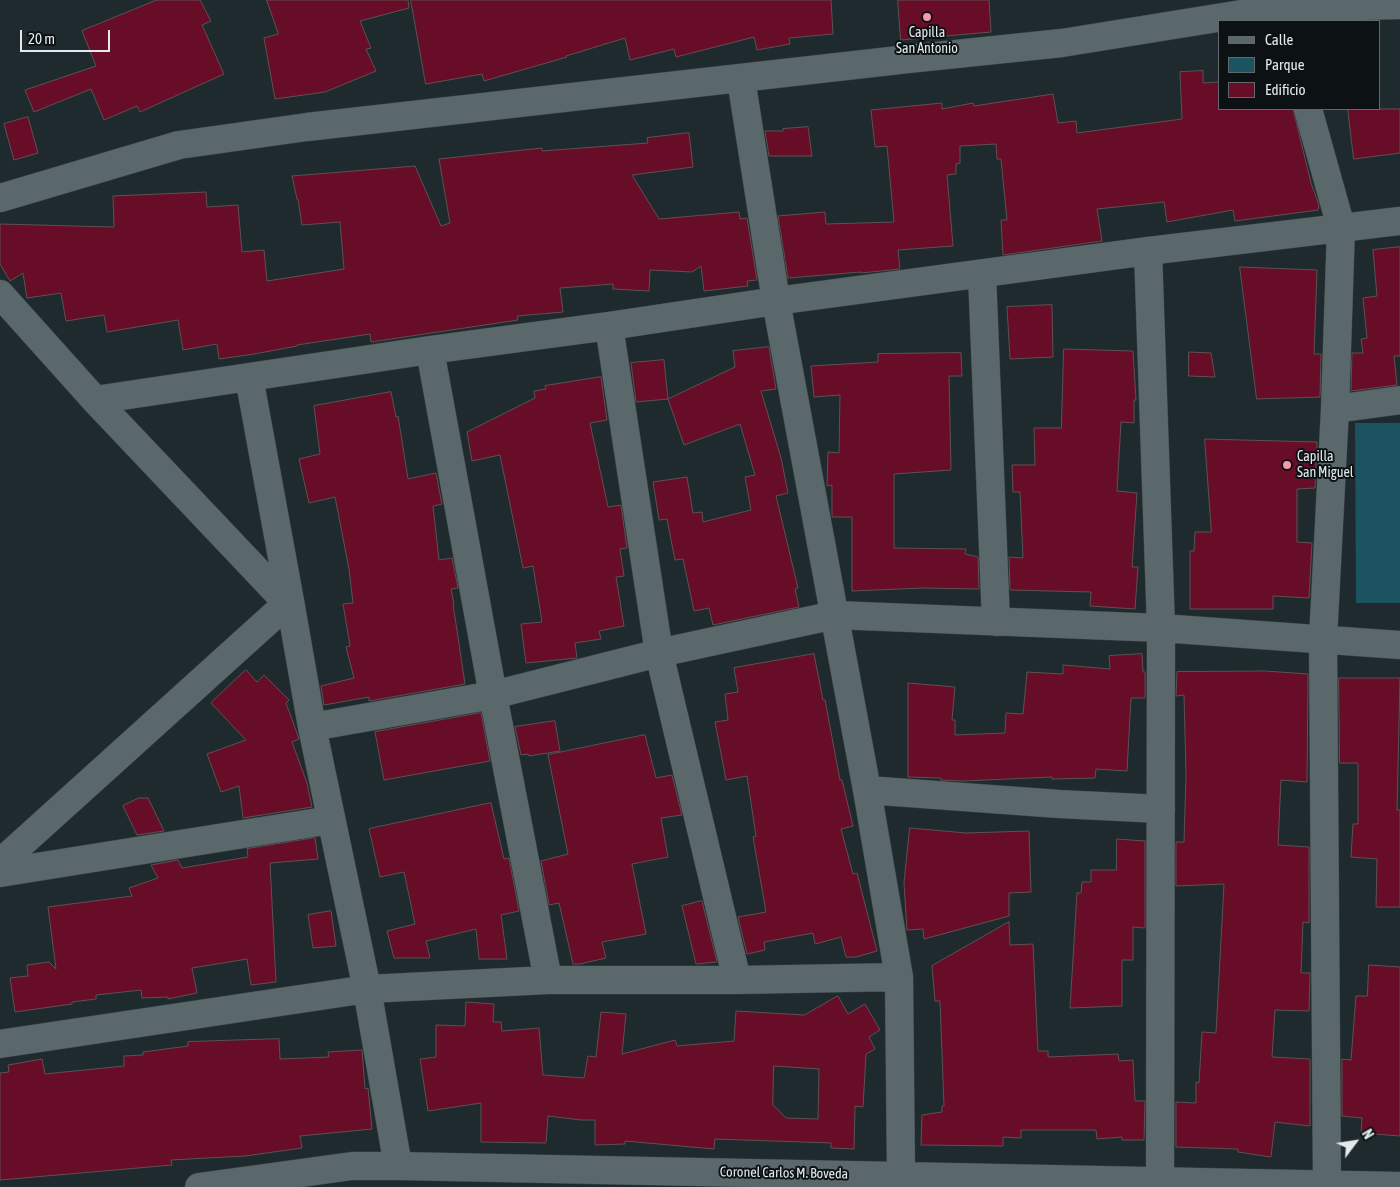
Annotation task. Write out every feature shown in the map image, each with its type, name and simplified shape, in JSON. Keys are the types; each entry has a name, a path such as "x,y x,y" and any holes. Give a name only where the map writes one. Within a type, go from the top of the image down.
{"street":[{"path":"1242,20 1400,5"},
{"path":"0,198 179,145 307,127 1062,43 1218,23"},
{"path":"741,79 776,301 867,790 899,977 901,1176"},
{"path":"1308,110 1341,227 1335,409 1324,639 1327,1184"},
{"path":"95,400 776,301 1148,251 1400,221"},
{"path":"1148,251 1161,628 1160,1181"},
{"path":"982,274 996,622"},
{"path":"0,294 95,400 277,592 290,601"},
{"path":"609,326 659,653 738,980"},
{"path":"430,350 493,695 548,980"},
{"path":"249,377 312,727 367,989 398,1166"},
{"path":"1335,409 1400,400"},
{"path":"0,863 290,601"},
{"path":"312,727 493,695 659,653 835,615 1161,628 1400,645"},
{"path":"867,790 1059,804 1161,809"},
{"path":"0,873 331,820"},
{"path":"0,1044 367,989 548,980 738,980 899,977"},
{"name":"Coronel Carlos M. Boveda","path":"199,1187 352,1166 1400,1186"}],"green space":[{"path":"1355,423 1400,423 1400,603 1356,603"}],"building":[{"path":"157,0 200,0 211,21 202,25 224,74 140,112 137,106 104,120 91,89 34,112 25,90 96,66 82,31"},
{"path":"267,0 408,0 409,8 360,21 371,48 366,49 376,71 325,92 275,99 264,38 278,34"},
{"path":"411,0 831,0 833,34 789,38 790,44 757,50 754,37 676,57 674,49 630,60 625,38 484,81 482,74 426,84"},
{"name":"Capilla San Antonio","path":"898,0 989,0 991,32 901,40"},
{"path":"1203,71 1203,83 1218,82 1218,110 1293,110 1311,183 1319,205 1318,210 1235,221 1233,210 1167,222 1164,202 1097,209 1102,241 1003,255 1001,220 1007,220 1001,159 997,159 996,144 960,146 960,163 956,164 956,174 947,175 953,246 898,250 900,269 788,278 778,216 825,212 826,224 894,222 887,146 875,147 871,110 942,103 942,109 973,103 974,106 1053,94 1058,123 1076,121 1077,133 1182,119 1180,72"},
{"path":"1400,109 1400,153 1354,159 1348,110"},
{"path":"28,117 38,153 14,160 4,124"},
{"path":"808,127 812,156 769,156 765,131 783,131 783,129"},
{"path":"689,133 693,167 632,175 659,219 739,212 740,219 747,218 757,280 747,281 748,286 704,291 701,266 692,272 650,270 649,291 613,289 613,284 560,288 563,312 517,316 518,320 371,342 370,334 219,359 217,344 183,350 178,320 107,332 104,315 66,321 61,293 27,298 23,273 10,281 0,264 0,224 114,227 113,196 206,192 207,207 238,205 242,252 264,250 267,281 344,269 340,222 302,225 292,176 415,166 441,226 450,223 439,159 542,148 542,151 648,143 647,138"},
{"path":"1400,247 1400,356 1394,356 1397,385 1351,391 1352,353 1363,353 1361,339 1367,338 1363,298 1377,296 1373,250"},
{"path":"1240,267 1317,270 1314,354 1321,354 1320,397 1257,399"},
{"path":"1052,305 1053,357 1010,359 1007,307"},
{"path":"769,347 776,389 761,391 781,458 788,493 776,496 798,588 795,589 799,607 713,625 709,608 694,611 683,559 675,560 667,519 659,520 653,482 687,477 693,513 702,512 703,522 751,510 745,477 755,475 740,424 684,445 668,399 735,367 733,351"},
{"path":"1064,349 1133,351 1136,400 1134,400 1134,423 1121,422 1117,491 1137,493 1132,567 1138,567 1135,609 1090,606 1091,592 1010,590 1009,557 1023,558 1020,492 1013,492 1012,465 1035,465 1034,428 1061,428"},
{"path":"1189,352 1211,353 1215,377 1189,376"},
{"path":"961,353 962,376 949,376 951,470 894,474 894,548 966,549 965,554 978,557 979,589 923,588 852,591 852,517 832,517 832,485 827,486 828,452 839,453 840,395 814,397 811,366 878,362 878,354"},
{"path":"664,360 668,399 636,402 631,363"},
{"path":"601,377 607,420 590,423 608,507 621,505 627,548 620,549 624,576 616,577 624,626 599,631 601,639 575,643 577,658 526,663 521,624 542,622 533,566 523,568 500,455 472,461 467,432 535,398 534,391 546,389 545,386"},
{"path":"391,392 396,417 398,416 408,479 436,473 442,504 433,506 439,560 452,558 458,588 451,589 465,684 369,701 369,697 324,705 321,686 354,678 346,647 350,646 343,604 353,603 349,569 335,497 309,503 299,459 320,454 314,406"},
{"path":"1205,439 1317,442 1315,488 1297,489 1297,542 1312,543 1309,598 1273,596 1273,609 1190,609 1190,551 1194,551 1195,532 1211,532"},
{"path":"814,654 840,780 842,780 853,826 841,829 853,874 857,873 877,951 856,957 846,957 841,937 815,944 813,933 764,942 765,950 747,954 738,917 766,912 753,837 756,836 747,776 726,780 715,722 728,720 725,694 738,692 734,668"},
{"path":"1142,654 1143,672 1145,672 1145,698 1131,698 1127,771 1096,769 1095,778 1052,779 1052,777 964,781 908,777 908,683 955,687 952,720 955,720 955,735 1005,733 1006,713 1023,714 1027,672 1063,674 1063,665 1110,669 1109,656"},
{"path":"246,670 257,682 264,675 289,700 286,703 299,739 292,742 307,783 312,807 243,818 239,786 221,792 207,754 246,740 211,703"},
{"path":"1265,671 1308,674 1307,782 1281,780 1278,845 1309,847 1309,923 1303,922 1301,973 1310,973 1309,1011 1275,1010 1272,1057 1310,1059 1310,1126 1275,1122 1271,1157 1238,1152 1238,1149 1176,1147 1176,1102 1196,1103 1196,1082 1199,1083 1202,1032 1216,1033 1224,884 1176,886 1176,842 1184,842 1186,775 1184,695 1176,696 1177,672"},
{"path":"1339,678 1400,678 1397,810 1400,810 1400,907 1376,907 1377,859 1351,857 1353,824 1358,824 1358,763 1340,763"},
{"path":"481,713 490,761 384,780 375,732"},
{"path":"555,721 560,751 529,756 528,754 521,755 515,727"},
{"path":"645,735 656,778 672,775 682,815 661,818 668,857 632,864 646,934 602,942 606,958 573,964 559,903 549,905 541,861 568,854 548,755"},
{"path":"139,798 148,798 164,831 137,835 123,806"},
{"path":"491,803 504,859 509,858 519,911 501,915 507,959 479,959 476,929 426,941 430,958 394,958 387,931 415,924 404,872 380,877 369,829"},
{"path":"910,828 966,833 1029,831 1031,892 1009,893 1009,916 924,939 923,929 907,930 904,883"},
{"path":"315,838 318,859 270,863 276,982 251,985 247,959 192,968 197,993 168,999 168,997 142,998 141,990 96,995 96,999 15,1012 10,978 28,976 27,965 49,962 56,969 48,907 132,896 129,888 158,878 151,865 178,860 182,868 248,857 247,849"},
{"path":"1117,839 1145,841 1145,928 1133,927 1133,960 1122,960 1122,1006 1070,1008 1077,893 1081,893 1082,882 1091,882 1091,870 1116,870"},
{"path":"702,901 717,962 696,964 682,906"},
{"path":"331,911 336,946 313,948 308,915"},
{"path":"1009,922 1010,945 1033,944 1038,1051 1048,1051 1048,1057 1118,1054 1119,1061 1133,1060 1135,1101 1145,1101 1144,1140 1122,1140 1122,1137 1097,1139 1096,1130 1021,1130 1021,1138 1003,1137 1003,1146 921,1145 922,1115 942,1112 942,1106 944,1106 940,1001 935,1001 932,966"},
{"path":"1369,965 1400,967 1400,1136 1361,1133 1362,1118 1342,1116 1342,1059 1351,1060 1356,996 1367,996"},
{"path":"838,996 848,1014 865,1004 880,1030 869,1037 875,1049 866,1054 863,1107 855,1106 854,1149 831,1148 831,1143 715,1139 714,1149 625,1141 625,1144 595,1145 595,1120 548,1116 546,1143 481,1142 481,1103 428,1111 420,1059 436,1057 436,1025 465,1026 466,1002 494,1004 493,1022 501,1022 502,1031 539,1028 543,1075 584,1078 588,1056 596,1057 601,1012 626,1014 622,1054 675,1040 677,1046 734,1041 736,1011 804,1015","holes":["774,1066 819,1069 818,1119 786,1118 773,1105"]},
{"path":"279,1039 280,1059 329,1057 328,1052 362,1050 365,1089 368,1088 372,1129 300,1136 302,1148 245,1156 171,1160 172,1165 0,1180 0,1073 9,1072 8,1065 42,1059 45,1074 124,1066 124,1056 143,1055 143,1052 188,1046 188,1042"}],"place":[{"name":"Capilla San Antonio","path":"927,17"},
{"name":"Capilla San Miguel","path":"1287,465"}]}
